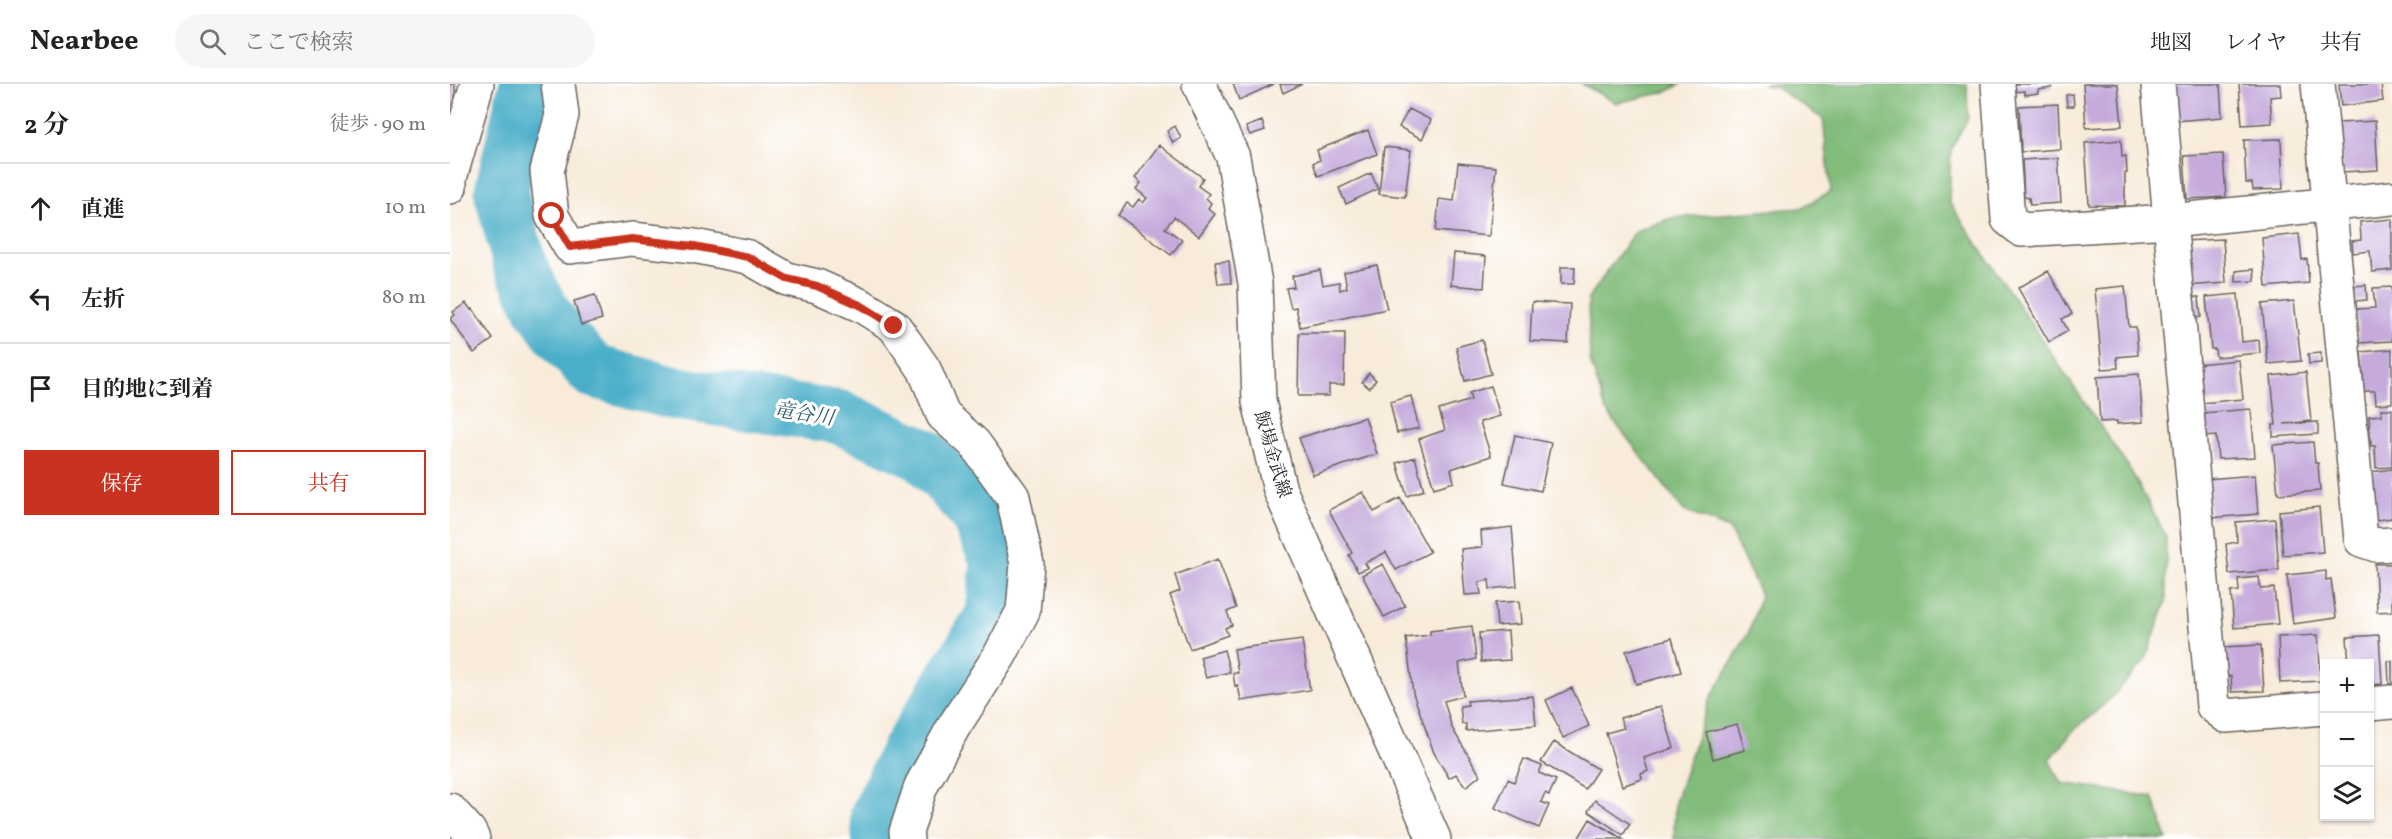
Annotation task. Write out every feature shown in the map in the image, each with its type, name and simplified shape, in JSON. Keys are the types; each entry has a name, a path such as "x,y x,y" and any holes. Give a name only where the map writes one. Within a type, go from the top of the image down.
{"street":[{"path":"450,187 450,178 477,84"},
{"path":"558,84 562,115 547,171 552,216 570,247 632,239 694,246 748,257 787,279 817,286 862,306 894,326 924,369 943,415 974,442 1013,497 1027,564 1023,611 1000,655 954,726 921,786 906,832 907,839"},
{"name":"飯場金武線","path":"1199,84 1233,157 1255,283 1258,402 1280,490 1434,839"},
{"path":"1998,84 2008,219 2022,230 2170,221 2392,198"},
{"path":"2158,84 2214,706 2226,716 2320,708"},
{"path":"2318,84 2361,540 2376,545 2392,544"},
{"path":"2374,704 2392,702"},
{"path":"450,810 469,831 473,839"}],"green space":[{"path":"1582,84 1681,84 1666,92 1616,103"},
{"path":"1762,84 1967,84 1968,118 1951,149 1949,202 2132,473 2166,536 2166,602 2145,661 2109,700 2071,733 2049,761 2062,783 2153,797 2167,839 1674,839 1675,802 1709,701 1749,632 1761,595 1729,529 1684,511 1606,411 1590,360 1588,299 1635,231 1671,218 1801,208 1831,191 1823,119 1775,87"}],"building":[{"path":"450,84 455,84 455,112 450,112"},
{"path":"1233,84 1274,84 1239,100"},
{"path":"1280,84 1302,84 1283,93"},
{"path":"2013,84 2051,84 2052,88 2025,95 2024,91 2014,92"},
{"path":"2083,84 2118,84 2122,126 2086,128"},
{"path":"2172,84 2220,84 2222,117 2175,121"},
{"path":"2239,84 2280,84 2281,96 2270,97 2272,123 2242,125"},
{"path":"2339,84 2381,84 2383,101 2341,106"},
{"path":"2073,94 2074,106 2067,106 2066,95"},
{"path":"2058,104 2060,149 2021,152 2019,106"},
{"path":"1409,109 1431,120 1422,139 1399,127"},
{"path":"1262,121 1265,130 1250,135 1246,127"},
{"path":"2375,121 2378,170 2342,172 2339,123"},
{"path":"1175,126 1181,138 1173,143 1167,131"},
{"path":"1368,130 1377,154 1318,176 1313,163 1320,160 1317,150"},
{"path":"2281,139 2283,189 2253,190 2252,183 2246,183 2244,140"},
{"path":"2121,140 2122,157 2126,156 2125,206 2089,205 2085,143"},
{"path":"1159,145 1203,178 1198,186 1209,194 1206,198 1211,203 1208,208 1215,214 1199,236 1174,217 1165,228 1182,240 1171,255 1118,215 1127,203 1133,207 1139,199 1143,203 1147,198 1136,189 1141,183 1135,178"},
{"path":"1384,147 1411,150 1405,197 1379,194"},
{"path":"2223,154 2226,197 2187,199 2184,156"},
{"path":"2058,158 2061,203 2030,205 2029,198 2024,197 2022,160"},
{"path":"1458,163 1496,167 1489,236 1436,231 1439,199 1454,201"},
{"path":"1371,173 1378,189 1346,204 1339,188"},
{"path":"2392,219 2392,270 2372,272 2370,251 2353,253 2352,241 2361,240 2360,222"},
{"path":"2299,234 2302,260 2307,259 2309,283 2266,287 2262,238"},
{"path":"2223,239 2226,283 2186,286 2183,241"},
{"path":"1454,253 1486,256 1484,288 1451,285"},
{"path":"1229,261 1231,283 1218,284 1215,262"},
{"path":"1377,265 1387,309 1300,327 1296,307 1291,308 1286,288 1294,287 1292,276 1320,270 1323,285 1339,282 1340,290 1347,288 1344,272"},
{"path":"1561,267 1575,267 1574,284 1561,284"},
{"path":"2254,269 2255,281 2236,282 2236,271"},
{"path":"2048,271 2072,314 2062,319 2068,331 2049,342 2018,288"},
{"path":"2366,285 2367,300 2354,301 2353,286"},
{"path":"2125,286 2129,327 2136,327 2138,355 2117,357 2118,368 2102,369 2095,289"},
{"path":"2392,287 2392,341 2359,343 2356,309 2375,308 2373,288"},
{"path":"2238,294 2242,342 2259,340 2260,353 2216,357 2215,349 2211,349 2206,297"},
{"path":"595,295 602,319 581,325 574,301"},
{"path":"2193,297 2199,297 2201,317 2194,318"},
{"path":"2294,301 2301,361 2268,364 2262,304"},
{"path":"1532,302 1570,304 1568,343 1530,341"},
{"path":"466,303 471,310 473,309 493,339 474,353 450,319 455,315 453,312"},
{"path":"1299,333 1345,333 1344,385 1329,385 1329,396 1298,396"},
{"path":"1482,340 1491,374 1465,381 1456,347"},
{"path":"2392,349 2392,403 2376,404 2375,391 2364,391 2361,352"},
{"path":"2321,353 2321,363 2309,364 2308,354"},
{"path":"2239,360 2243,399 2201,403 2197,364"},
{"path":"2306,372 2311,421 2284,424 2318,422 2318,434 2273,437 2273,425 2276,425 2271,376"},
{"path":"1369,373 1376,380 1369,388 1362,382"},
{"path":"2139,374 2143,422 2117,424 2117,421 2100,422 2097,377"},
{"path":"1491,386 1500,416 1480,422 1491,456 1451,469 1454,482 1434,488 1419,439 1445,430 1439,410 1471,400 1469,393"},
{"path":"1411,396 1419,428 1397,433 1390,402"},
{"path":"2251,409 2255,457 2218,459 2216,436 2204,437 2202,413"},
{"path":"2381,409 2392,409 2392,467 2376,468 2375,446 2371,446 2369,416 2382,415"},
{"path":"1365,417 1377,454 1313,475 1299,438"},
{"path":"1515,435 1551,443 1541,491 1504,483"},
{"path":"2313,442 2315,463 2318,463 2320,491 2278,494 2273,445"},
{"path":"1415,457 1424,490 1407,496 1397,463"},
{"path":"2392,469 2392,518 2370,521 2364,473"},
{"path":"2255,475 2258,514 2210,518 2207,479"},
{"path":"1363,492 1374,512 1400,498 1430,552 1396,570 1386,552 1365,563 1368,568 1358,572 1349,555 1352,553 1329,510"},
{"path":"2319,507 2323,552 2283,555 2279,511"},
{"path":"2275,519 2279,570 2229,574 2226,544 2237,542 2236,522"},
{"path":"1512,527 1517,586 1490,589 1489,580 1479,582 1481,594 1465,595 1461,549 1482,547 1481,531"},
{"path":"1218,559 1236,608 1227,612 1232,625 1225,628 1228,635 1190,649 1170,595 1180,591 1175,575"},
{"path":"1383,564 1405,606 1384,617 1362,575"},
{"path":"2375,564 2392,564 2392,611 2377,612"},
{"path":"2326,571 2326,580 2331,579 2336,618 2293,624 2287,575"},
{"path":"2259,577 2261,589 2274,588 2278,624 2234,628 2231,592 2239,591 2238,579"},
{"path":"1519,601 1521,624 1497,626 1495,603"},
{"path":"1472,626 1476,659 1459,663 1463,696 1444,701 1452,728 1480,775 1466,787 1456,774 1449,778 1434,753 1413,693 1406,638 1430,635 1430,631"},
{"path":"1508,631 1510,660 1481,662 1479,633"},
{"path":"2318,635 2320,681 2280,683 2278,637"},
{"path":"2379,635 2382,684 2374,685 2374,659 2349,659 2347,637"},
{"path":"1672,638 1681,672 1636,684 1626,651"},
{"path":"1302,640 1310,690 1241,701 1233,673 1238,673 1234,649"},
{"path":"2261,645 2264,691 2232,692 2231,676 2224,677 2223,647"},
{"path":"1224,650 1230,672 1206,678 1200,657"},
{"path":"2388,661 2392,661 2392,684 2389,684"},
{"path":"1572,688 1589,726 1563,738 1546,700"},
{"path":"1533,696 1536,725 1466,731 1466,724 1462,724 1460,706 1468,705 1467,701"},
{"path":"1661,706 1674,748 1644,758 1648,771 1641,774 1642,779 1622,786 1606,733 1624,728 1620,718"},
{"path":"1737,724 1745,750 1713,759 1706,732"},
{"path":"1554,742 1598,769 1585,789 1541,762"},
{"path":"1524,759 1542,766 1539,773 1556,780 1549,795 1545,793 1541,802 1549,805 1539,828 1495,808 1508,779 1514,782"},
{"path":"1595,800 1630,824 1623,835 1588,811"},
{"path":"1590,819 1623,839 1578,839"}],"waterway":[{"name":"竜谷川","path":"526,84 501,193 520,265 541,308 561,336 593,371 673,393 839,417 924,455 974,510 998,561 992,616 909,749 877,815 879,839"}],"route":[{"path":"552,216 570,247 632,239 694,246 748,257 787,279 817,286 862,306 894,326"}]}
